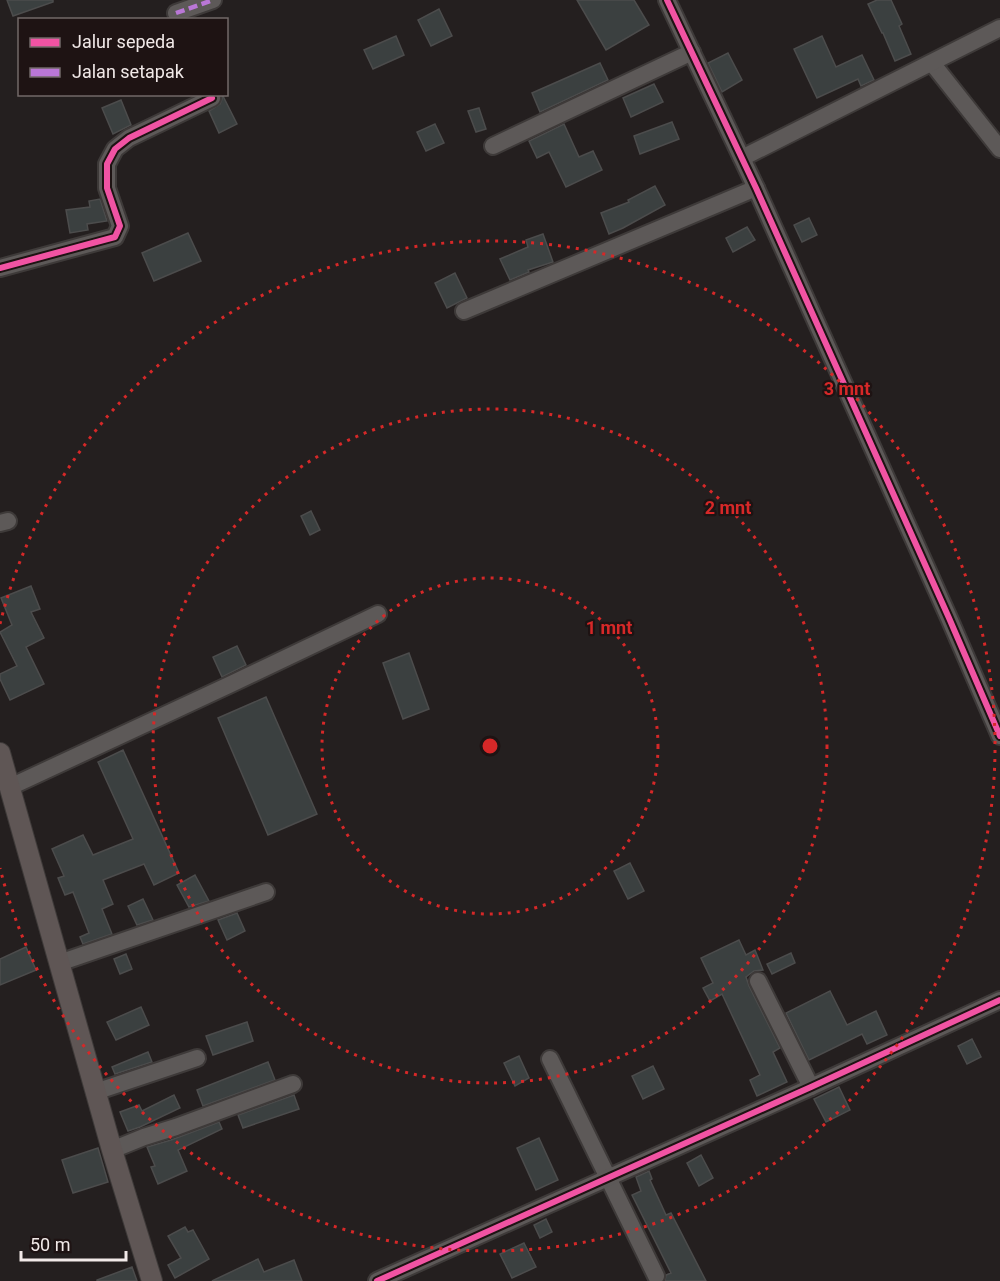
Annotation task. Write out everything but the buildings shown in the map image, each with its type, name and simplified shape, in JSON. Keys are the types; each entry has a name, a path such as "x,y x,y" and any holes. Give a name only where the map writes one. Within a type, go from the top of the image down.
{"main road":[{"path":"0,753 95,1092 152,1281"}],"street":[{"path":"176,13 213,0"},
{"path":"667,0 756,188 1000,736"},
{"path":"742,158 1000,28"},
{"path":"493,146 692,52"},
{"path":"932,63 1000,149"},
{"path":"0,268 115,237 120,226 107,188 107,164 115,149 129,138 212,98"},
{"path":"464,311 756,188"},
{"path":"10,787 378,614"},
{"path":"59,963 266,892"},
{"path":"758,981 810,1087"},
{"path":"377,1281 1000,1000"},
{"path":"95,1092 197,1058"},
{"path":"550,1059 656,1276"},
{"path":"112,1150 293,1084"}],"marked path":[{"path":"176,13 213,0"}],"cycle path":[{"path":"667,0 756,188 1000,736"},
{"path":"0,268 115,237 120,226 107,188 107,164 115,149 129,138 212,98"},
{"path":"377,1281 1000,1000"}]}
